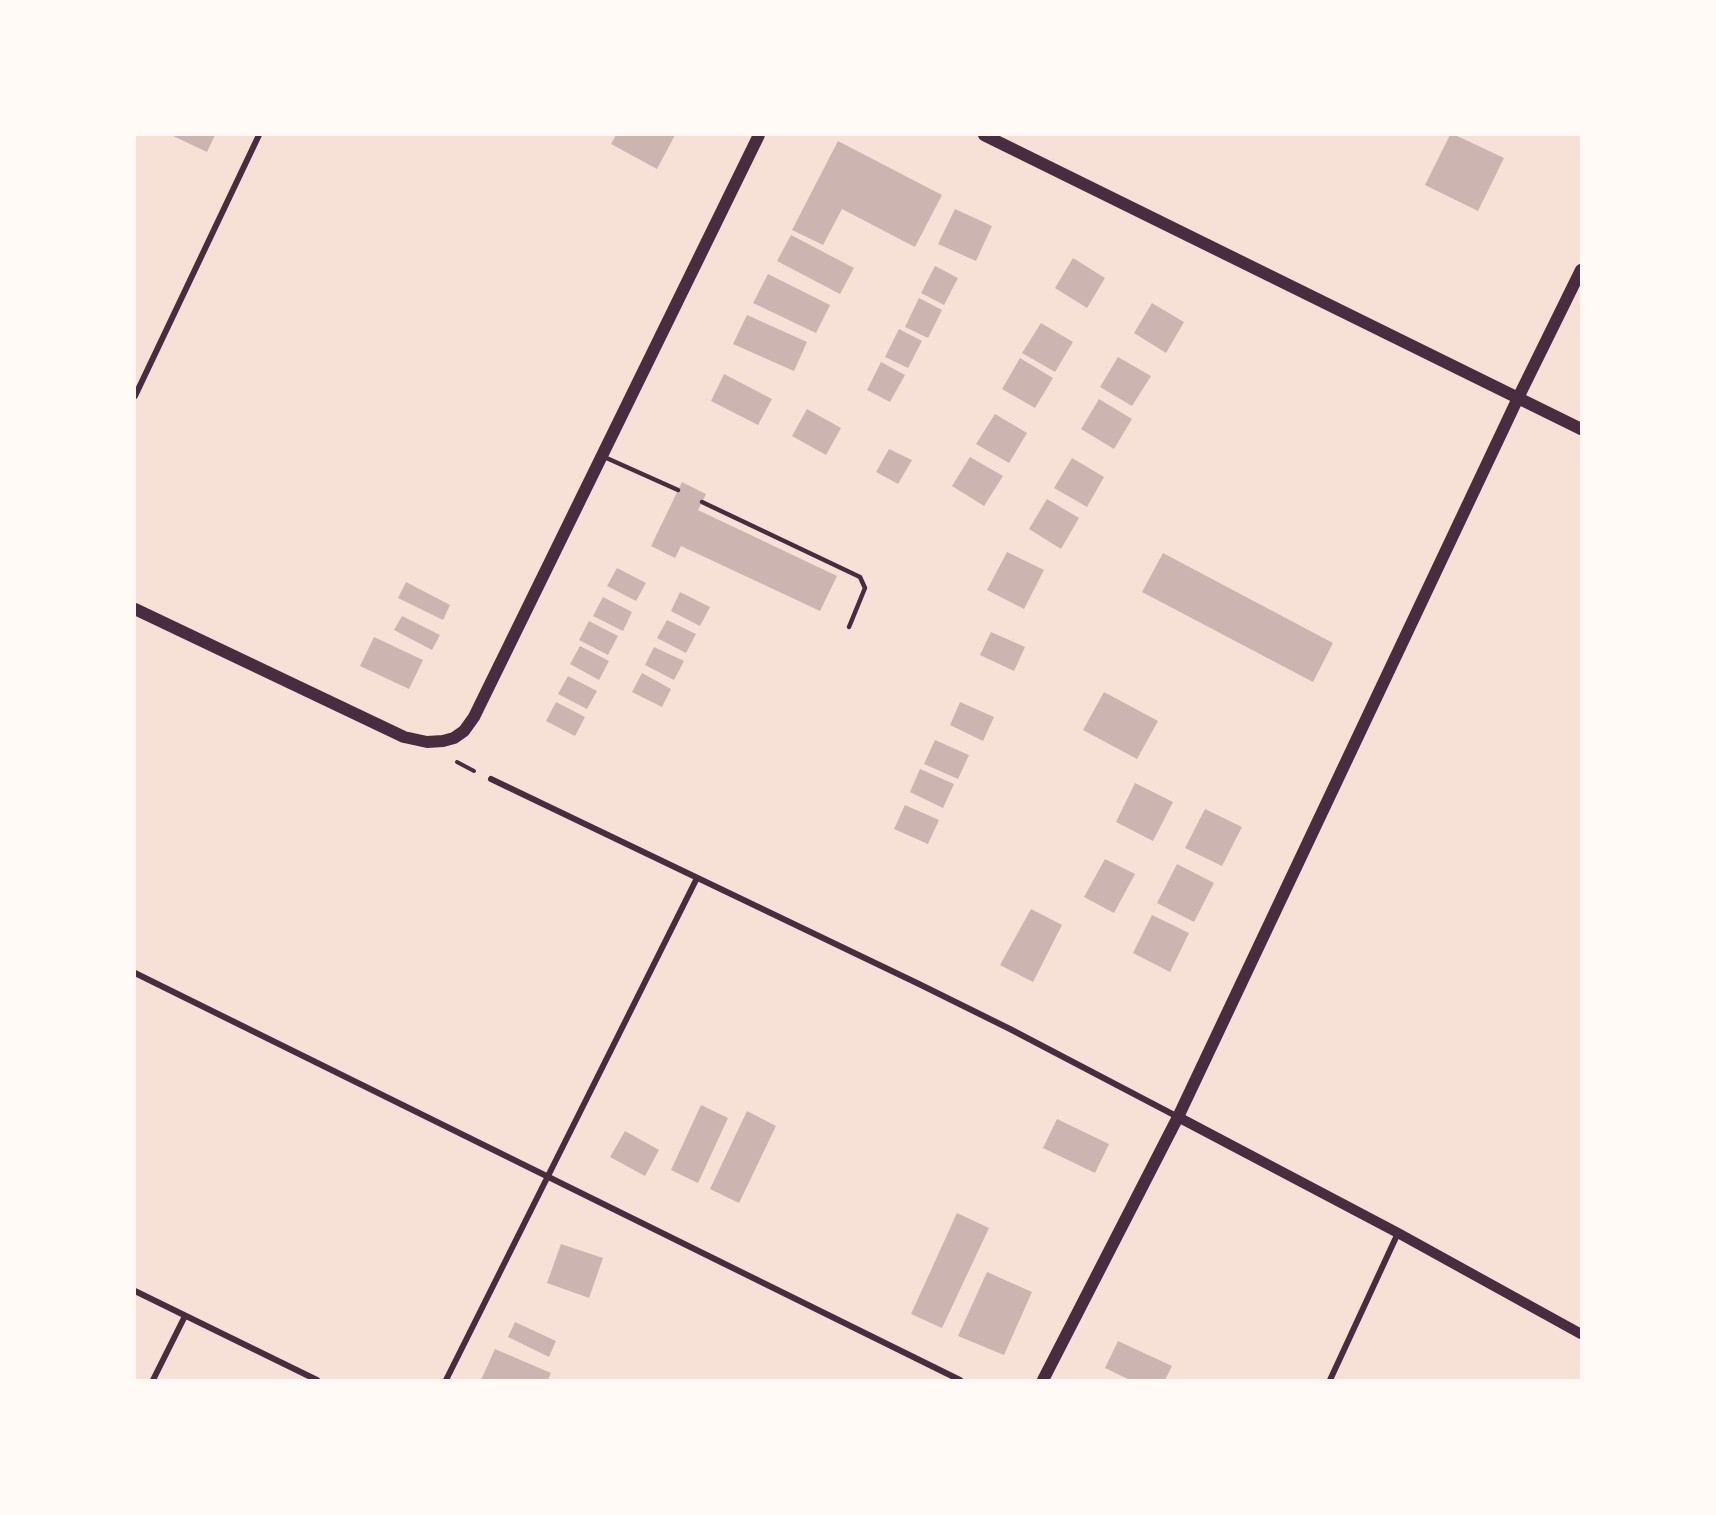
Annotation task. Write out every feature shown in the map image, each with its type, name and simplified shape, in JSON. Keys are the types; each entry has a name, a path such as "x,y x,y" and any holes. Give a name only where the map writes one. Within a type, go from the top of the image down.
{"main road":[{"path":"135,609 404,736 427,742 443,741 459,735 472,722 759,135"},
{"path":"984,135 1581,429"},
{"path":"1043,1380 1178,1117 1518,398 1581,270"}],"street":[{"path":"135,396 259,135"},
{"path":"491,779 1010,1029 1398,1233 1581,1334"},
{"path":"446,1380 697,878"},
{"path":"135,973 960,1380"},
{"path":"1330,1380 1398,1233"},
{"path":"135,1291 317,1380"},
{"path":"153,1380 185,1316"}],"lane":[{"path":"602,456 678,490"},
{"path":"702,502 860,577 864,588 849,627"}],"building":[{"path":"171,135 215,135 207,152"},
{"path":"616,135 675,135 657,169 611,144"},
{"path":"1450,135 1455,135 1504,158 1478,211 1425,185"},
{"path":"838,141 942,195 915,247 842,209 823,245 792,230"},
{"path":"955,209 992,226 976,261 938,244"},
{"path":"791,235 854,268 840,294 777,261"},
{"path":"1073,258 1105,278 1087,308 1055,288"},
{"path":"935,266 958,278 944,305 921,293"},
{"path":"768,274 830,305 816,333 753,303"},
{"path":"919,298 942,310 928,338 905,327"},
{"path":"1152,303 1184,322 1166,353 1134,333"},
{"path":"747,315 807,342 794,371 733,344"},
{"path":"1041,323 1073,342 1055,372 1022,353"},
{"path":"899,329 922,341 908,368 885,357"},
{"path":"1118,357 1151,376 1132,406 1100,387"},
{"path":"1020,358 1053,378 1035,408 1002,389"},
{"path":"881,362 905,375 890,402 867,390"},
{"path":"724,374 772,399 758,425 711,401"},
{"path":"1099,399 1132,419 1114,449 1081,429"},
{"path":"807,409 841,428 826,455 792,436"},
{"path":"995,414 1027,433 1009,463 976,444"},
{"path":"889,449 912,460 898,484 876,472"},
{"path":"970,457 1003,476 984,506 952,486"},
{"path":"1072,458 1104,477 1087,507 1054,488"},
{"path":"682,482 706,494 698,510 837,576 820,611 681,546 675,558 651,546"},
{"path":"1047,499 1079,518 1061,549 1029,529"},
{"path":"1007,552 1044,570 1024,609 987,590"},
{"path":"1163,553 1333,643 1313,682 1142,592"},
{"path":"617,568 646,583 636,601 607,586"},
{"path":"406,582 450,605 443,620 398,598"},
{"path":"680,592 710,607 700,626 671,611"},
{"path":"603,597 632,612 623,631 593,616"},
{"path":"402,616 440,635 432,650 394,630"},
{"path":"667,620 696,634 686,653 657,638"},
{"path":"589,621 618,636 608,655 579,640"},
{"path":"991,632 1025,647 1014,671 980,655"},
{"path":"374,637 423,660 409,689 360,666"},
{"path":"580,646 609,661 599,680 570,664"},
{"path":"654,647 684,661 674,680 645,665"},
{"path":"642,673 671,689 662,707 632,692"},
{"path":"568,676 597,691 587,709 558,694"},
{"path":"1104,692 1158,721 1137,759 1083,730"},
{"path":"556,702 585,717 575,736 546,721"},
{"path":"960,702 994,717 983,741 950,725"},
{"path":"935,740 969,755 958,779 924,764"},
{"path":"920,769 954,784 943,808 910,792"},
{"path":"1135,783 1173,802 1153,841 1116,822"},
{"path":"905,805 939,820 928,844 894,829"},
{"path":"1205,809 1242,827 1222,866 1185,848"},
{"path":"1105,859 1135,874 1114,913 1084,897"},
{"path":"1177,864 1214,883 1194,922 1157,903"},
{"path":"1031,909 1062,925 1033,982 1000,965"},
{"path":"1152,915 1189,933 1170,972 1133,953"},
{"path":"701,1105 728,1118 698,1183 671,1170"},
{"path":"747,1111 776,1126 739,1203 710,1189"},
{"path":"1057,1119 1109,1144 1095,1173 1043,1148"},
{"path":"625,1131 659,1150 645,1176 610,1157"},
{"path":"957,1213 989,1228 942,1328 911,1314"},
{"path":"561,1244 603,1258 589,1298 547,1283"},
{"path":"987,1272 1032,1292 1004,1355 958,1336"},
{"path":"515,1322 556,1341 549,1357 508,1337"},
{"path":"1118,1341 1172,1366 1165,1380 1130,1380 1105,1368"},
{"path":"495,1349 551,1373 548,1380 481,1380"}]}
